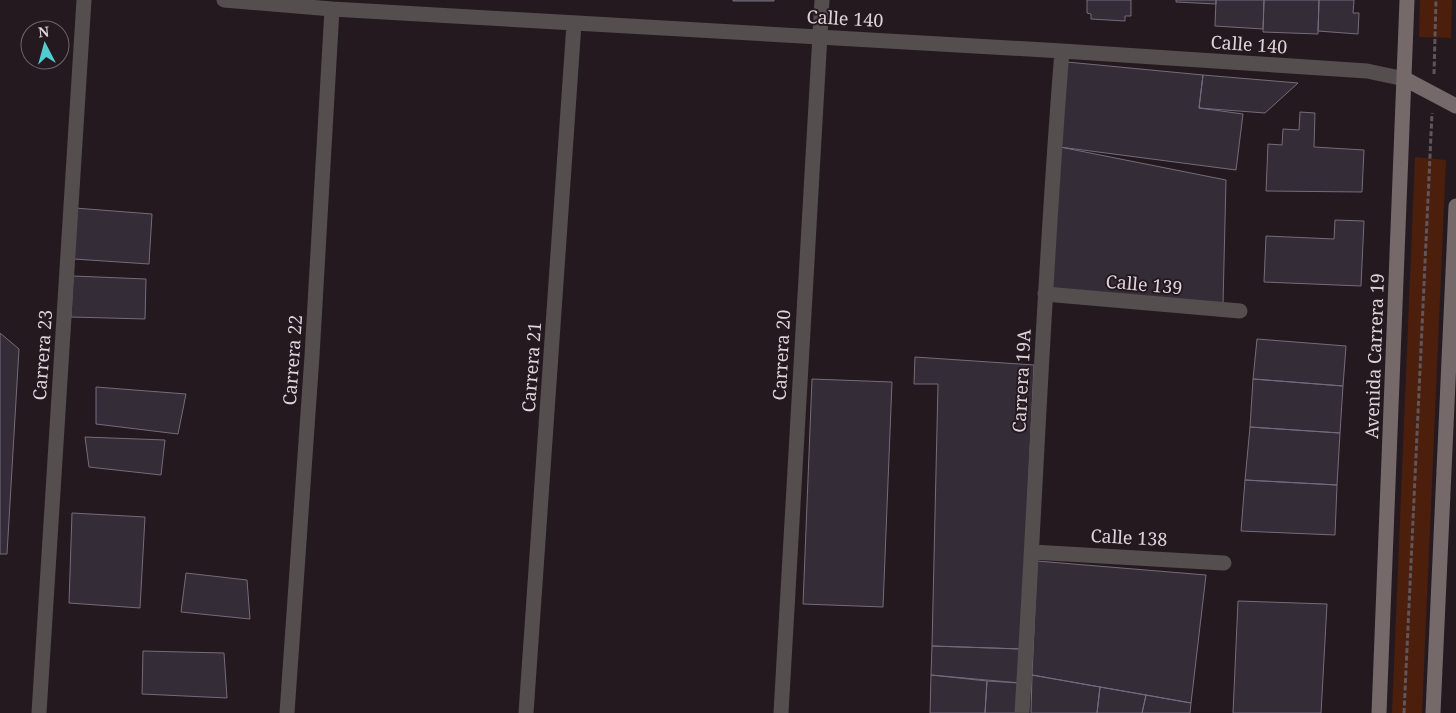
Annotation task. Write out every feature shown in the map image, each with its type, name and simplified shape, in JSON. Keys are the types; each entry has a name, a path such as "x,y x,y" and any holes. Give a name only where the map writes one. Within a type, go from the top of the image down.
{"main road":[{"name":"Avenida Carrera 19","path":"1379,713 1407,0"},
{"name":"Calle 140","path":"1405,79 1456,106"},
{"path":"1433,713 1456,206"}],"street":[{"name":"Carrera 23","path":"39,713 84,0"},
{"name":"Calle 140","path":"224,0 332,9 574,24 1062,51 1373,71 1405,79"},
{"name":"Carrera 20","path":"781,713 822,0"},
{"name":"Carrera 22","path":"287,713 313,346 332,9"},
{"name":"Carrera 21","path":"526,713 574,24"},
{"name":"Carrera 19A","path":"1022,713 1045,294 1062,51"},
{"name":"Calle 139","path":"1045,294 1240,311"},
{"name":"Calle 138","path":"1032,552 1224,563"}],"path":[{"path":"1404,713 1434,94 1436,0"}],"shaded area":[{"path":"1420,0 1452,0 1451,38 1419,37"},
{"path":"1415,157 1446,160 1422,713 1392,713"}],"building":[{"path":"774,0 774,1 733,1"},
{"path":"1087,0 1131,0 1131,16 1125,16 1125,21 1091,19 1091,14 1087,13"},
{"path":"1176,0 1216,0 1216,4 1176,2"},
{"path":"1216,0 1264,0 1263,29 1215,26"},
{"path":"1264,0 1319,0 1318,34 1263,32"},
{"path":"1319,0 1354,0 1353,13 1359,13 1358,34 1318,31"},
{"path":"1067,62 1203,75 1199,108 1243,114 1236,170 1060,147"},
{"path":"1203,75 1298,83 1265,113 1199,108"},
{"path":"1300,112 1315,113 1314,147 1364,150 1362,192 1266,191 1268,144 1282,145 1283,129 1299,130"},
{"path":"1060,147 1226,180 1223,304 1052,289"},
{"path":"75,208 152,214 149,264 74,259"},
{"path":"1335,220 1364,221 1361,286 1264,282 1266,236 1334,239"},
{"path":"73,276 146,279 145,319 71,317"},
{"path":"0,333 19,349 7,554 0,554"},
{"path":"1257,339 1346,346 1343,386 1253,379"},
{"path":"915,357 1034,365 1021,649 932,646 938,384 914,384"},
{"path":"812,379 892,382 883,607 803,604"},
{"path":"1253,379 1343,386 1340,433 1250,427"},
{"path":"96,387 186,394 178,434 96,424"},
{"path":"1250,427 1340,433 1337,485 1245,480"},
{"path":"85,437 165,440 161,475 89,467"},
{"path":"1245,480 1337,485 1335,535 1241,531"},
{"path":"72,513 145,517 140,608 69,603"},
{"path":"1037,561 1206,575 1191,703 1032,675"},
{"path":"186,573 247,580 250,619 181,612"},
{"path":"1238,601 1327,604 1321,713 1233,713"},
{"path":"932,646 1021,649 1020,683 931,675"},
{"path":"143,651 224,653 227,698 142,694"},
{"path":"931,675 987,681 985,713 930,713"},
{"path":"1032,675 1100,687 1097,713 1031,713"},
{"path":"987,681 1020,683 1018,713 985,713"},
{"path":"1100,687 1146,695 1142,713 1097,713"},
{"path":"1146,695 1191,703 1190,713 1142,713"}]}
